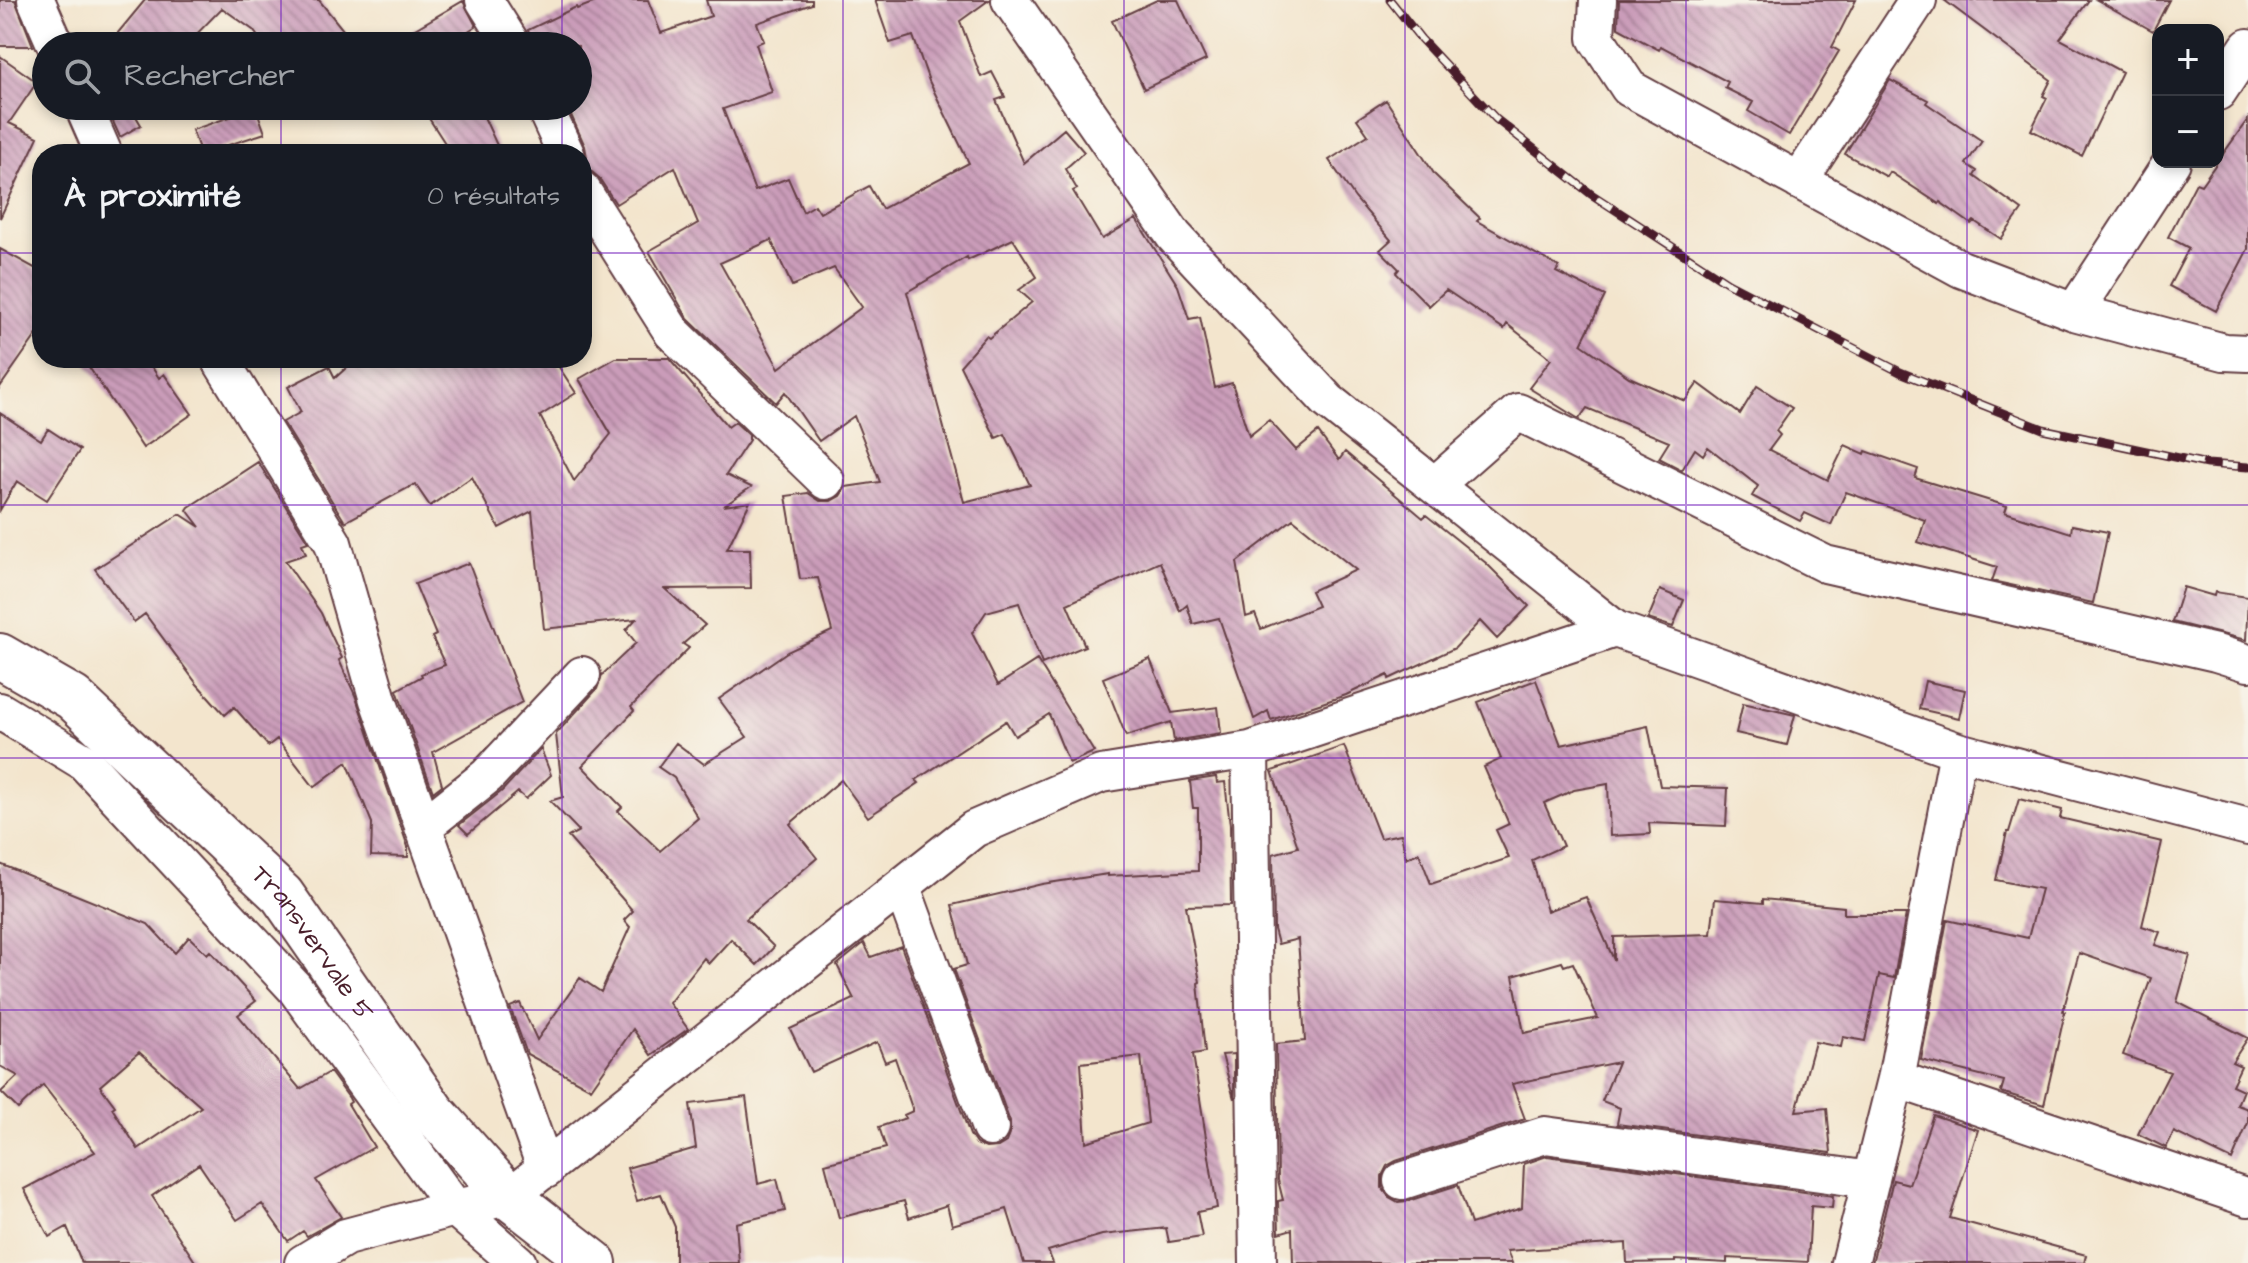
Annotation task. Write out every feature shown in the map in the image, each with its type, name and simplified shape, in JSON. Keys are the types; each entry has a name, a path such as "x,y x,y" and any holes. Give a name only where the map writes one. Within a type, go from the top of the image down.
{"main road":[{"name":"Transvervale 5","path":"0,656 73,698 282,895 433,1112 509,1197 594,1263"}],"street":[{"path":"36,0 50,32"},
{"path":"484,0 504,32"},
{"path":"1010,0 1174,236 1328,401 1615,629 1958,751 2248,827"},
{"path":"1598,0 1596,38 1629,88 1961,269 2074,312 2224,352 2248,353"},
{"path":"1799,181 1918,0"},
{"path":"2224,83 2248,47"},
{"path":"89,120 100,144"},
{"path":"550,120 561,144"},
{"path":"2074,312 2168,168"},
{"path":"592,206 672,332 826,481"},
{"path":"225,368 333,543 378,700 546,1170"},
{"path":"1435,485 1518,412 1825,564 2216,653 2248,663"},
{"path":"303,1263 346,1237 509,1197 974,829 1101,774 1250,750 1615,629"},
{"path":"423,827 487,776 582,675"},
{"path":"0,711 84,762 283,975 455,1208 518,1263"},
{"path":"1250,750 1258,1263"},
{"path":"1850,1263 1896,1079 1958,751"},
{"path":"902,887 990,1128"},
{"path":"1896,1079 2248,1198"},
{"path":"1402,1181 1545,1135 1871,1180"}],"building":[{"path":"0,0 15,0 32,46 0,46"},
{"path":"145,0 319,0 345,32 254,32 222,8 199,32 119,32"},
{"path":"601,0 648,0 661,33 711,16 706,0 812,0 812,4 757,23 764,41 756,44 772,92 723,109 755,191 788,178 803,212 815,205 820,213 869,186 882,209 969,163 929,81 913,36 890,43 875,0 989,0 960,21 981,77 992,72 1005,97 996,100 1024,163 1064,129 1084,152 1065,169 1077,189 1073,191 1102,239 1136,219 1178,286 1189,319 1200,317 1215,388 1232,383 1249,436 1269,420 1296,450 1318,432 1339,460 1345,452 1423,518 1426,515 1486,563 1529,606 1497,639 1480,621 1455,648 1389,679 1388,675 1346,695 1271,720 1268,711 1254,719 1219,618 1193,624 1187,605 1180,611 1160,562 1067,604 1085,646 1042,664 1019,603 986,612 972,633 998,685 1037,660 1094,752 1069,763 1049,714 1015,736 1006,721 916,780 919,783 868,817 841,780 790,824 817,858 746,919 774,947 757,965 731,939 709,963 704,958 669,1003 688,1029 651,1055 633,1029 591,1089 527,1054 510,1007 520,1003 537,1040 580,978 601,992 630,927 624,920 633,911 568,837 579,831 550,801 563,797 556,734 597,689 602,675 636,643 626,630 636,619 544,629 532,511 499,528 472,477 430,506 415,484 345,522 283,422 301,412 288,387 325,368 330,368 335,378 346,368 560,368 576,393 540,416 574,481 611,434 579,379 616,358 669,358 728,427 735,422 749,435 749,440 726,475 751,487 724,506 750,502 727,549 750,549 751,588 665,589 705,625 683,644 689,648 631,707 634,711 582,766 622,807 618,811 660,851 698,818 674,778 658,767 676,743 704,764 747,737 719,699 787,652 832,631 818,578 800,579 786,496 808,493 820,501 831,501 840,496 846,487 880,482 854,416 819,441 785,392 776,403 688,319 649,251 698,223 675,167 616,204 592,172 592,144 584,144 573,120 592,120 592,32 528,30 576,7","holes":["1013,239 1037,277 1019,290 1032,302 989,338 986,336 960,366 996,438 1005,434 1030,485 964,502 907,292 967,257 968,260","771,240 792,286 834,268 862,307 779,368 720,263","1293,519 1356,570 1311,591 1318,606 1261,629 1255,614 1246,617 1237,562"]},
{"path":"1157,0 1178,0 1206,60 1144,89 1112,21"},
{"path":"1619,0 1856,0 1832,47 1839,51 1789,135 1748,111 1753,102 1725,88 1728,82 1661,46 1659,50 1618,28"},
{"path":"1944,0 2089,0 2060,39 2122,72 2082,156 2031,130 2047,98 2043,96 2051,80"},
{"path":"2097,0 2169,0 2157,24 2152,24 2152,30"},
{"path":"463,1 476,26 467,32 410,32"},
{"path":"0,56 32,78 32,89 9,123 38,137 32,144 0,218"},
{"path":"1890,80 1928,100 1926,103 1982,141 1966,164 1977,171 1974,176 2022,210 2001,239 1974,221 1971,224 1890,172 1887,177 1845,154"},
{"path":"1386,100 1435,175 1480,218 1477,221 1559,267 1556,272 1605,296 1581,344 1629,377 1685,401 1698,383 1740,414 1757,386 1792,408 1776,431 1780,435 1769,450 1828,480 1845,445 1918,469 1915,478 2007,506 2005,512 2071,533 2072,525 2108,532 2093,603 1992,581 1997,567 1918,542 1925,520 1846,492 1831,525 1805,513 1800,521 1752,496 1758,486 1708,447 1703,455 1695,449 1682,470 1659,458 1669,442 1587,408 1579,419 1529,388 1551,359 1507,324 1504,329 1446,290 1429,306 1396,273 1399,269 1380,250 1391,240 1355,198 1329,160 1368,135 1357,119"},
{"path":"2248,119 2248,249 2216,311 2169,286 2189,248 2168,237 2196,183 2201,185 2213,168 2224,168 2224,153"},
{"path":"112,120 138,120 141,125 120,137"},
{"path":"221,120 260,120 265,133 231,144 197,144 192,130"},
{"path":"430,120 485,120 496,144 446,144"},
{"path":"0,249 32,267 32,341 0,387"},
{"path":"90,368 152,368 159,378 164,374 192,414 143,448"},
{"path":"0,413 41,440 48,429 80,450 47,500 17,481 0,510"},
{"path":"258,462 308,542 302,544 306,554 285,561 321,613 342,658 339,660 355,695 408,847 408,857 371,856 372,823 347,762 314,787 277,739 268,746 234,707 225,715 197,684 145,614 134,622 95,569 180,514 200,527 187,510 189,507"},
{"path":"469,563 522,702 433,752 442,785 433,792 397,690 421,674 445,665 432,637 436,635 415,584"},
{"path":"2183,587 2214,596 2215,592 2248,597 2246,640 2172,622"},
{"path":"1660,590 1684,600 1673,627 1648,619"},
{"path":"1150,659 1172,713 1218,707 1221,733 1174,741 1171,722 1126,736 1103,678"},
{"path":"1536,680 1561,745 1648,726 1660,786 1728,788 1726,826 1649,823 1650,834 1610,836 1608,784 1574,790 1544,803 1563,846 1532,860 1547,911 1586,897 1614,960 1614,937 1711,934 1715,899 1763,903 1763,899 1844,907 1844,914 1906,914 1894,978 1879,975 1865,1041 1843,1037 1841,1047 1815,1042 1796,1111 1827,1108 1831,1153 1617,1124 1620,1108 1602,1101 1618,1062 1512,1084 1525,1119 1396,1161 1387,1166 1382,1176 1382,1188 1398,1202 1458,1185 1471,1224 1522,1208 1524,1164 1547,1156 1833,1196 1832,1208 1811,1206 1808,1262 1727,1258 1727,1263 1675,1260 1627,1263 1626,1243 1507,1251 1512,1263 1293,1263 1292,1229 1279,1233 1278,1201 1283,1200 1278,1180 1276,1044 1305,1041 1298,939 1278,944 1274,929 1273,854 1298,847 1272,771 1344,746 1380,838 1401,834 1406,858 1419,853 1431,884 1509,858 1496,830 1509,824 1484,767 1501,759 1478,702","holes":["1562,962 1564,966 1573,963 1598,1018 1524,1033 1513,976"]},
{"path":"1925,681 1965,690 1959,718 1919,709"},
{"path":"1743,703 1795,715 1787,745 1736,733"},
{"path":"541,749 551,775 526,799 518,792 468,834 459,825 502,791"},
{"path":"1216,777 1217,783 1225,782 1230,825 1231,905 1186,906 1200,982 1205,1052 1193,1054 1217,1208 1197,1212 1202,1237 1169,1242 1166,1228 1102,1235 1048,1251 1053,1263 1024,1263 1007,1209 952,1225 947,1205 909,1218 904,1201 839,1218 825,1164 886,1148 879,1127 906,1118 904,1115 913,1111 895,1058 885,1062 877,1042 811,1072 790,1029 854,999 837,965 864,943 871,957 901,946 970,1135 976,1144 986,1148 998,1147 1006,1142 1010,1122 954,969 967,965 952,905 1042,884 1108,874 1198,871 1198,808 1193,808 1190,781","holes":["1141,1056 1148,1123 1086,1142 1081,1063"]},
{"path":"2019,799 2062,810 2060,818 2162,842 2142,926 2160,932 2155,945 2190,955 2177,1002 2248,1038 2232,1062 2241,1066 2232,1085 2243,1090 2237,1105 2248,1109 2248,1123 2232,1160 2174,1132 2166,1148 2138,1134 2170,1072 2123,1055 2151,978 2079,953 2063,1011 2044,1105 2001,1092 2004,1081 1921,1060 1947,920 2028,938 2041,889 1996,880 2007,832"},
{"path":"0,864 148,924 175,953 189,937 207,954 210,951 256,1001 238,1015 300,1089 330,1072 349,1098 351,1102 348,1104 374,1147 316,1180 341,1217 307,1236 303,1231 288,1241 262,1204 237,1220 199,1164 152,1196 196,1263 82,1263 67,1227 49,1237 24,1189 95,1152 43,1085 18,1109 1,1092 18,1076 0,1066","holes":["139,1052 201,1107 138,1149 112,1108 115,1106 100,1086"]},
{"path":"1234,1054 1234,1099 1222,1055"},
{"path":"746,1097 758,1184 777,1179 785,1211 736,1223 739,1263 675,1263 675,1227 661,1194 637,1201 627,1168 696,1148 690,1104"},
{"path":"1933,1115 1978,1130 1950,1218 2086,1255 2084,1263 1872,1263 1893,1180 1909,1184"}],"railway":[{"path":"1390,0 1421,39 1496,119 1591,194 1728,283 1900,372 2043,429 2207,464 2248,467"}]}
